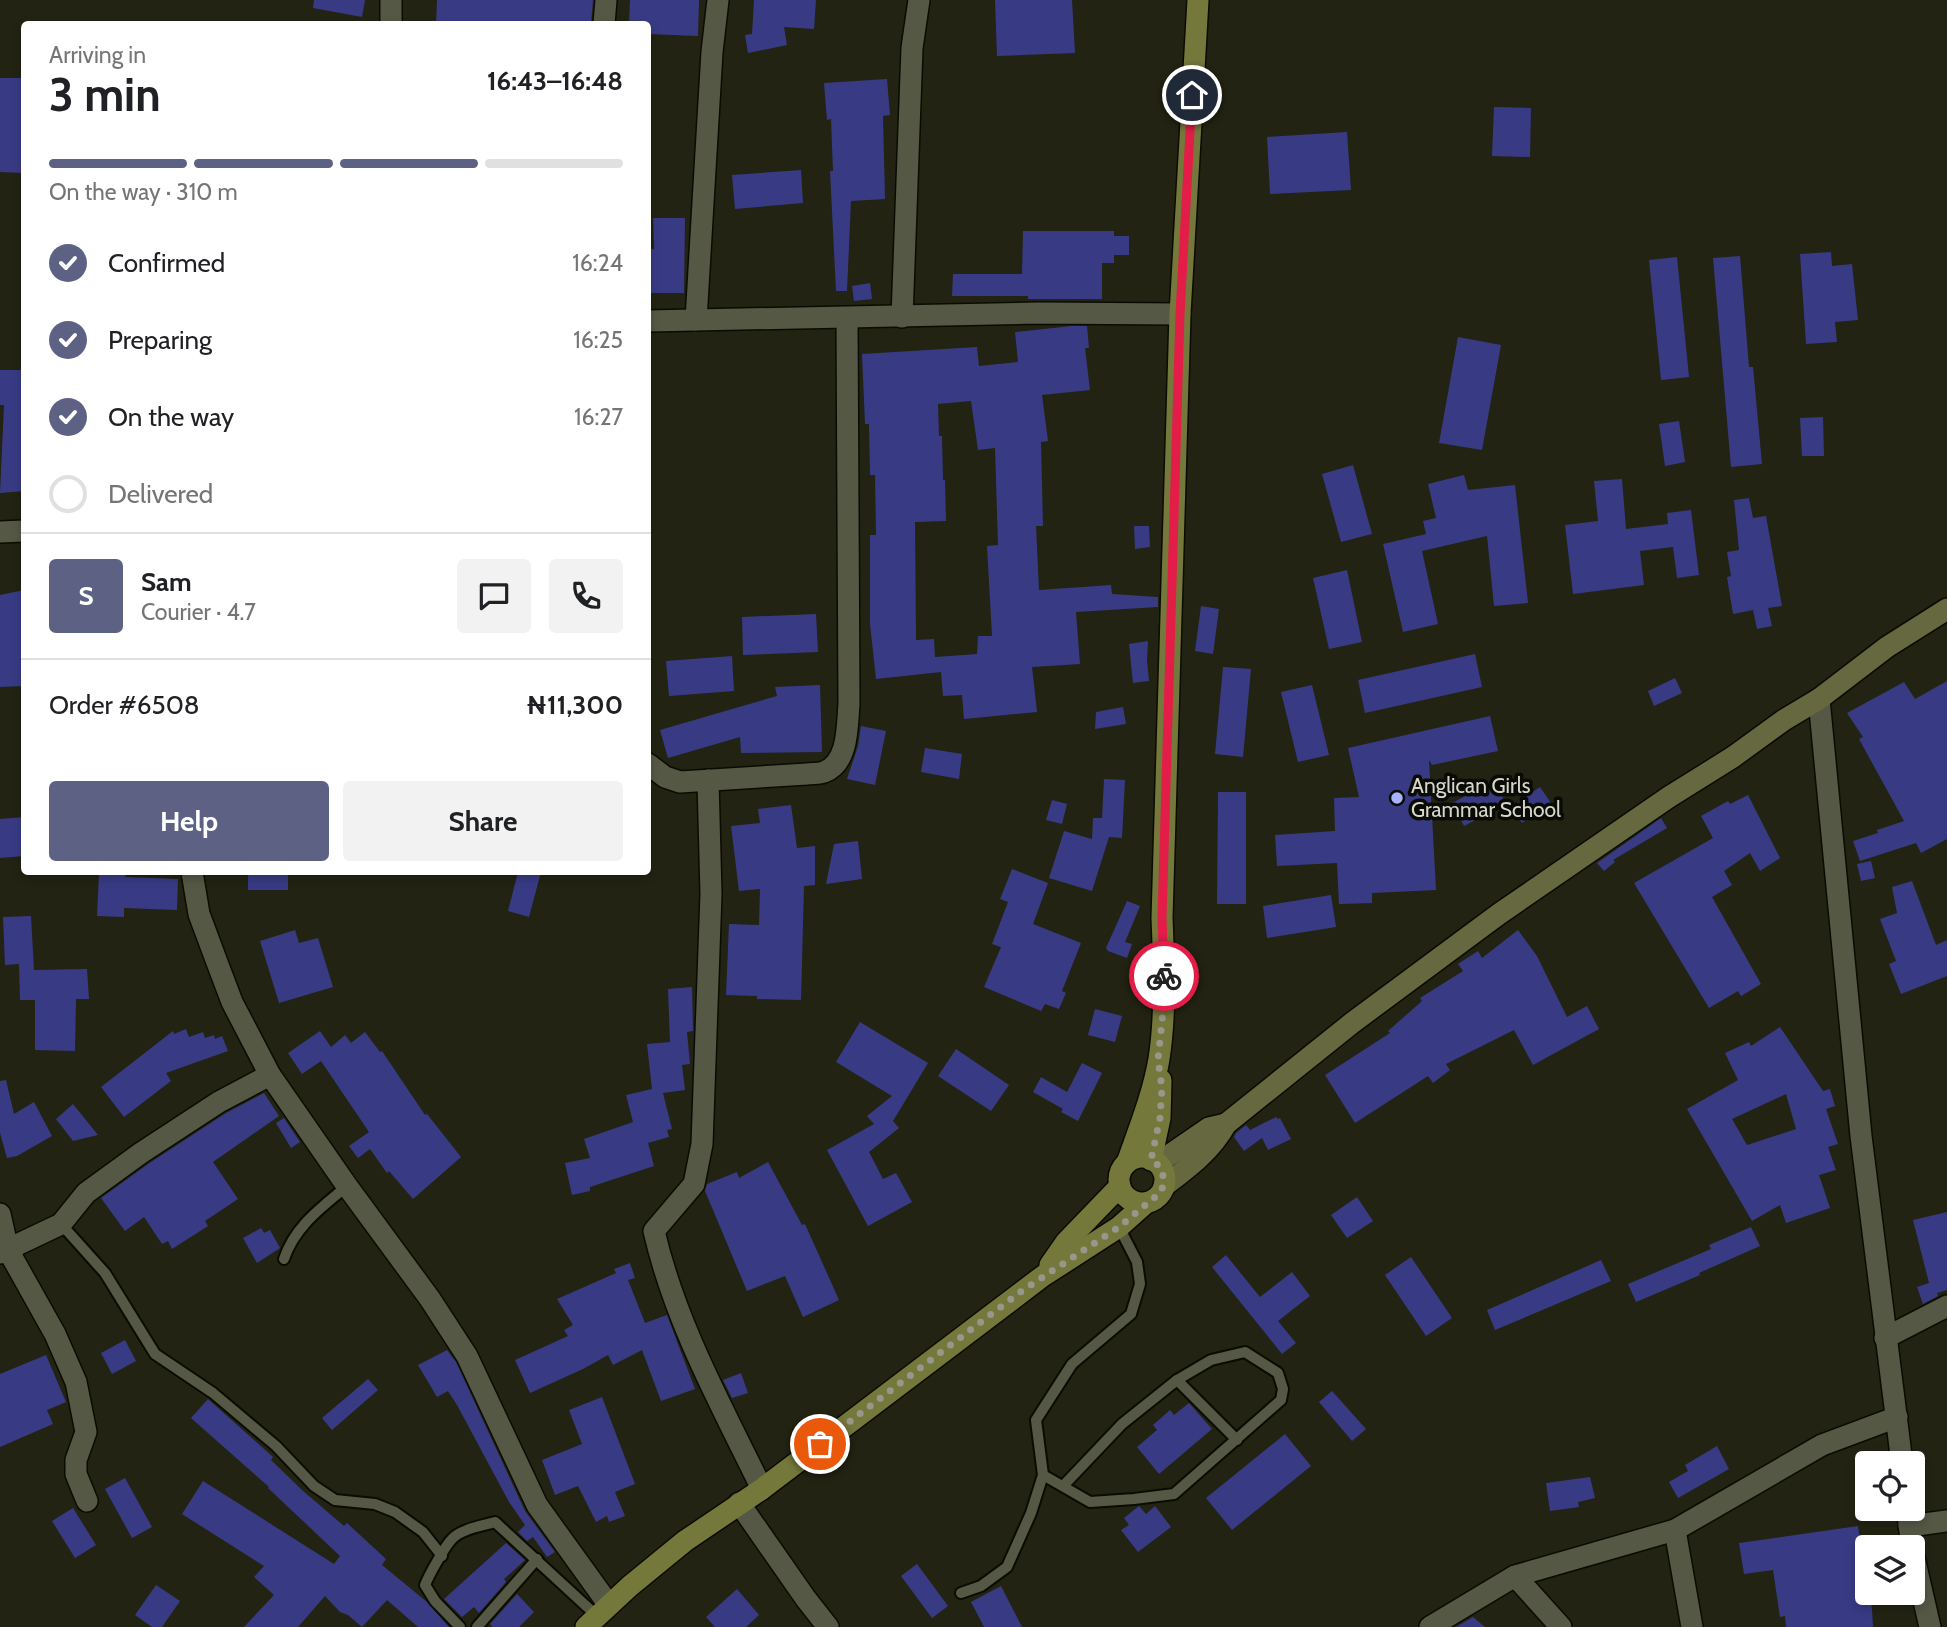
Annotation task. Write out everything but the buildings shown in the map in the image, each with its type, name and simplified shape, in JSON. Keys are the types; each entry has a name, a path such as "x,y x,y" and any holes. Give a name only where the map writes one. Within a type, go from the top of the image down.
{"main road":[{"path":"1043,1276 1066,1242 1119,1186 1122,1169 1127,1163 1142,1121 1158,1060 1163,1012 1162,918 1180,314 1198,0"},
{"path":"1154,1162 1162,1088 1158,1060"},
{"path":"598,1616 685,1541 762,1489 1043,1276 1119,1227 1146,1203 1157,1197 1164,1186 1164,1175 1154,1162 1143,1157 1127,1163"},
{"path":"1119,1186 1130,1200 1146,1203"}],"street":[{"path":"391,0 391,21"},
{"path":"604,21 606,0"},
{"path":"696,320 709,91 718,0"},
{"path":"902,317 912,48 919,0"},
{"path":"651,321 1038,313 1180,314"},
{"path":"651,766 665,777 680,782 826,772 837,762 845,746 849,704 847,318"},
{"path":"0,532 21,531"},
{"path":"1164,1186 1218,1138 1226,1124 1353,1023 1499,914 1669,797 1819,699 1887,647 1947,609"},
{"path":"1819,699 1861,1136 1900,1451"},
{"path":"708,779 711,894 702,1144 694,1184 654,1231 662,1265 700,1364 762,1489"},
{"path":"192,875 199,914 232,1002 270,1075 430,1299 467,1356 537,1505 598,1616"},
{"path":"4,1251 61,1224 86,1193 130,1161 219,1102 270,1075"},
{"path":"1154,1162 1209,1128 1226,1124"},
{"path":"0,1214 4,1251 55,1334 76,1382 86,1432 76,1460 76,1474 87,1501"},
{"path":"1885,1338 1947,1306"},
{"path":"1430,1627 1516,1576 1675,1530 1822,1445 1896,1417"},
{"path":"739,1503 828,1627"},
{"path":"1909,1527 1947,1521"},
{"path":"1675,1530 1692,1627"},
{"path":"1516,1576 1561,1627"},
{"path":"1925,1605 1930,1627"}],"lane":[{"path":"284,1259 290,1242 305,1221 347,1186"},
{"path":"61,1224 105,1273 155,1354 214,1393 276,1446 314,1486 335,1500 375,1504 395,1512 423,1532 442,1556"},
{"path":"961,1594 982,1586 1007,1567 1031,1513 1043,1475 1036,1420 1072,1364 1131,1314 1140,1284 1137,1262 1119,1227"},
{"path":"1043,1475 1062,1486 1090,1502 1134,1500 1174,1494 1282,1400 1283,1389 1278,1373 1245,1352 1211,1360 1177,1380 1122,1424 1062,1486"},
{"path":"1177,1380 1237,1440"},
{"path":"460,1627 435,1601 425,1584 452,1538 495,1522 598,1616"},
{"path":"477,1627 537,1559"}],"way so far":[{"path":"820,1444 1023,1290 1119,1227 1161,1192 1164,1175 1158,1163 1151,1160 1160,1118 1162,1088 1158,1060 1164,976"}],"place":[{"name":"Anglican Girls Grammar School","path":"1397,798"}],"route":[{"path":"1164,976 1162,918 1180,314 1192,95"}]}
